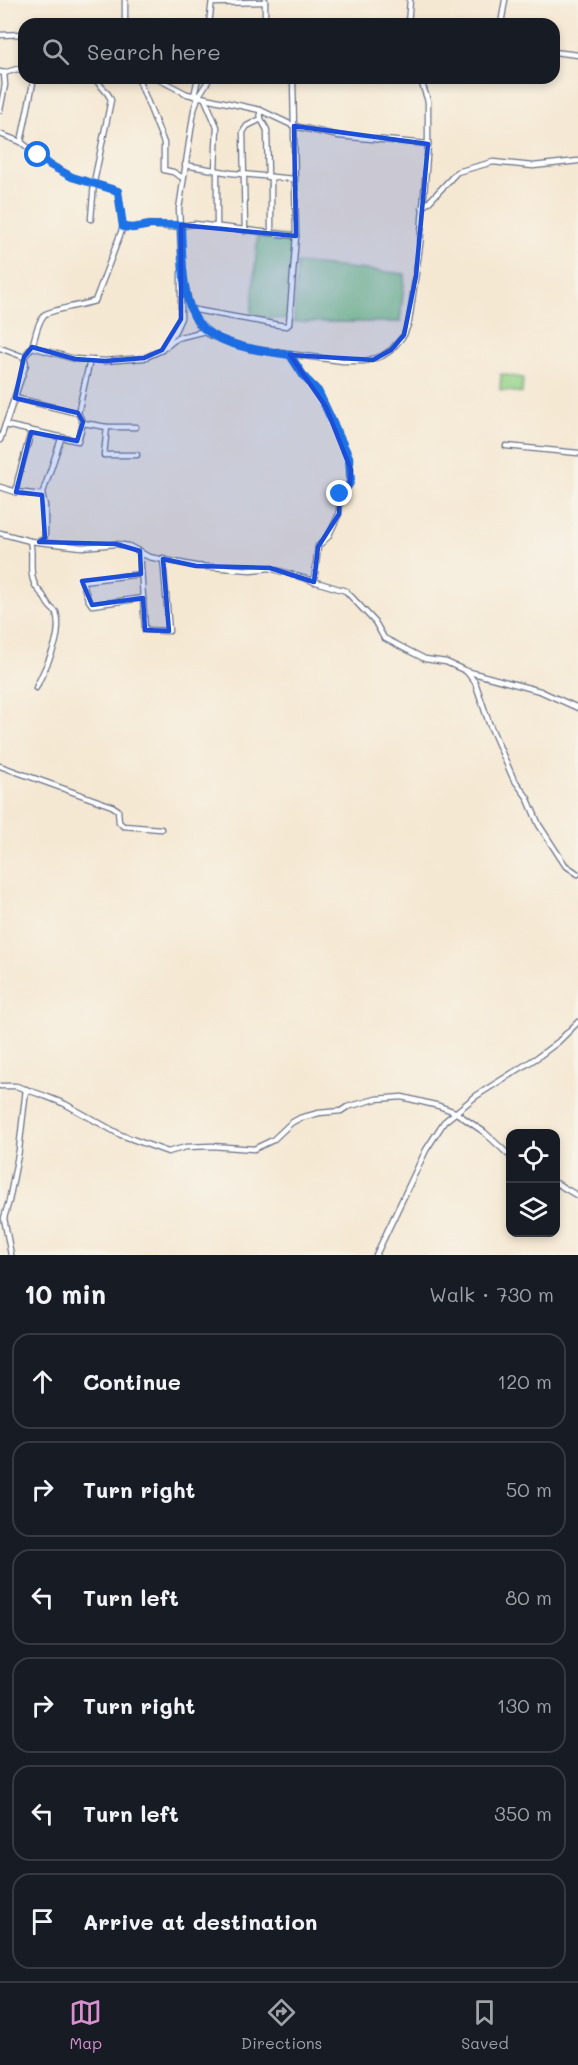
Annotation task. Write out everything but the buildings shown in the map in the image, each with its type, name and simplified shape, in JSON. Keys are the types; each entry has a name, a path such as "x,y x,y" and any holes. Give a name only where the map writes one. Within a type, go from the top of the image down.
{"street":[{"path":"125,0 125,18"},
{"path":"408,18 410,0"},
{"path":"502,18 505,0"},
{"path":"209,18 212,1 265,1 265,18"},
{"path":"0,35 18,34"},
{"path":"560,53 578,55"},
{"path":"0,110 5,85 2,73 18,69"},
{"path":"21,142 33,84"},
{"path":"91,219 94,182 111,100 109,93 98,84"},
{"path":"140,84 164,143 164,170 183,178"},
{"path":"169,84 205,99 260,110 294,126 339,136 428,144"},
{"path":"162,350 180,320 182,267 179,209 197,84"},
{"path":"196,96 205,84"},
{"path":"190,309 240,319 288,325 292,305 296,236 293,84"},
{"path":"182,267 190,309 205,331 232,344 250,349 343,361 365,361 382,356 404,335 409,322 420,244 428,144 428,101 422,84"},
{"path":"205,99 217,127 217,227"},
{"path":"260,110 261,119 267,130 271,232"},
{"path":"245,231 243,129 261,119"},
{"path":"0,134 21,142 50,165 72,177 119,191 123,227 95,301 50,311 44,316 32,348 24,357 25,371 0,440"},
{"path":"422,207 457,172 493,162 533,166 578,161"},
{"path":"185,165 294,179"},
{"path":"123,227 195,224 296,236"},
{"path":"32,348 75,359 144,358 162,350 177,338 205,331"},
{"path":"0,348 24,357"},
{"path":"290,355 305,378 318,391 349,457 351,470 350,484 340,494 339,514 328,537 318,546 314,582"},
{"path":"5,425 78,441 83,423 78,413 90,360"},
{"path":"15,398 78,413"},
{"path":"0,413 9,415"},
{"path":"83,423 107,427 136,427"},
{"path":"107,427 104,455 137,455"},
{"path":"16,492 31,432"},
{"path":"39,542 44,539 45,535 45,505 42,495 61,439"},
{"path":"506,446 578,453"},
{"path":"0,488 42,495"},
{"path":"0,533 30,541 82,547 116,544 129,546 149,556 196,566 251,570 270,568 340,588 346,591 375,622 384,638 425,659 446,662 465,671 540,691 578,708"},
{"path":"30,541 35,585 43,594 47,605 56,612 58,623 57,640 36,688"},
{"path":"140,551 145,630 169,631 163,558"},
{"path":"141,574 82,581 92,605 143,598"},
{"path":"465,671 475,682 496,740 513,778 527,797 539,825 565,865 578,874"},
{"path":"0,766 112,806 118,810 123,826 161,829"},
{"path":"376,1255 426,1150 444,1122 476,1096 538,1057 558,1042 578,1022"},
{"path":"0,1086 16,1086 65,1104 121,1135 168,1152 186,1147 212,1146 254,1149 273,1140 291,1123 300,1118 319,1113 341,1112 347,1107 376,1099 402,1097 455,1112 484,1132 506,1152"},
{"path":"11,1255 3,1224 19,1150 26,1089"},
{"path":"560,1186 578,1196"}],"highlighted area":[{"path":"294,126 428,144 416,276 404,335 391,350 373,360 290,355 326,407 351,470 350,484 340,492 339,514 318,547 314,582 270,568 196,566 163,559 169,631 145,630 143,598 92,605 82,581 141,574 140,551 116,544 39,542 45,538 42,495 16,492 31,432 77,441 83,422 78,413 15,398 24,357 32,347 75,359 105,361 144,358 162,350 181,319 181,225 296,236"}],"green space":[{"path":"258,233 293,237 288,319 251,317"},
{"path":"297,263 405,274 400,322 294,322"},
{"path":"501,374 523,378 522,393 500,390"}],"route":[{"path":"38,155 50,165 72,177 118,191 123,227 181,225 182,267 190,309 196,321 206,333 226,342 250,349 290,355 305,378 318,391 349,457 351,480 340,494"}]}
